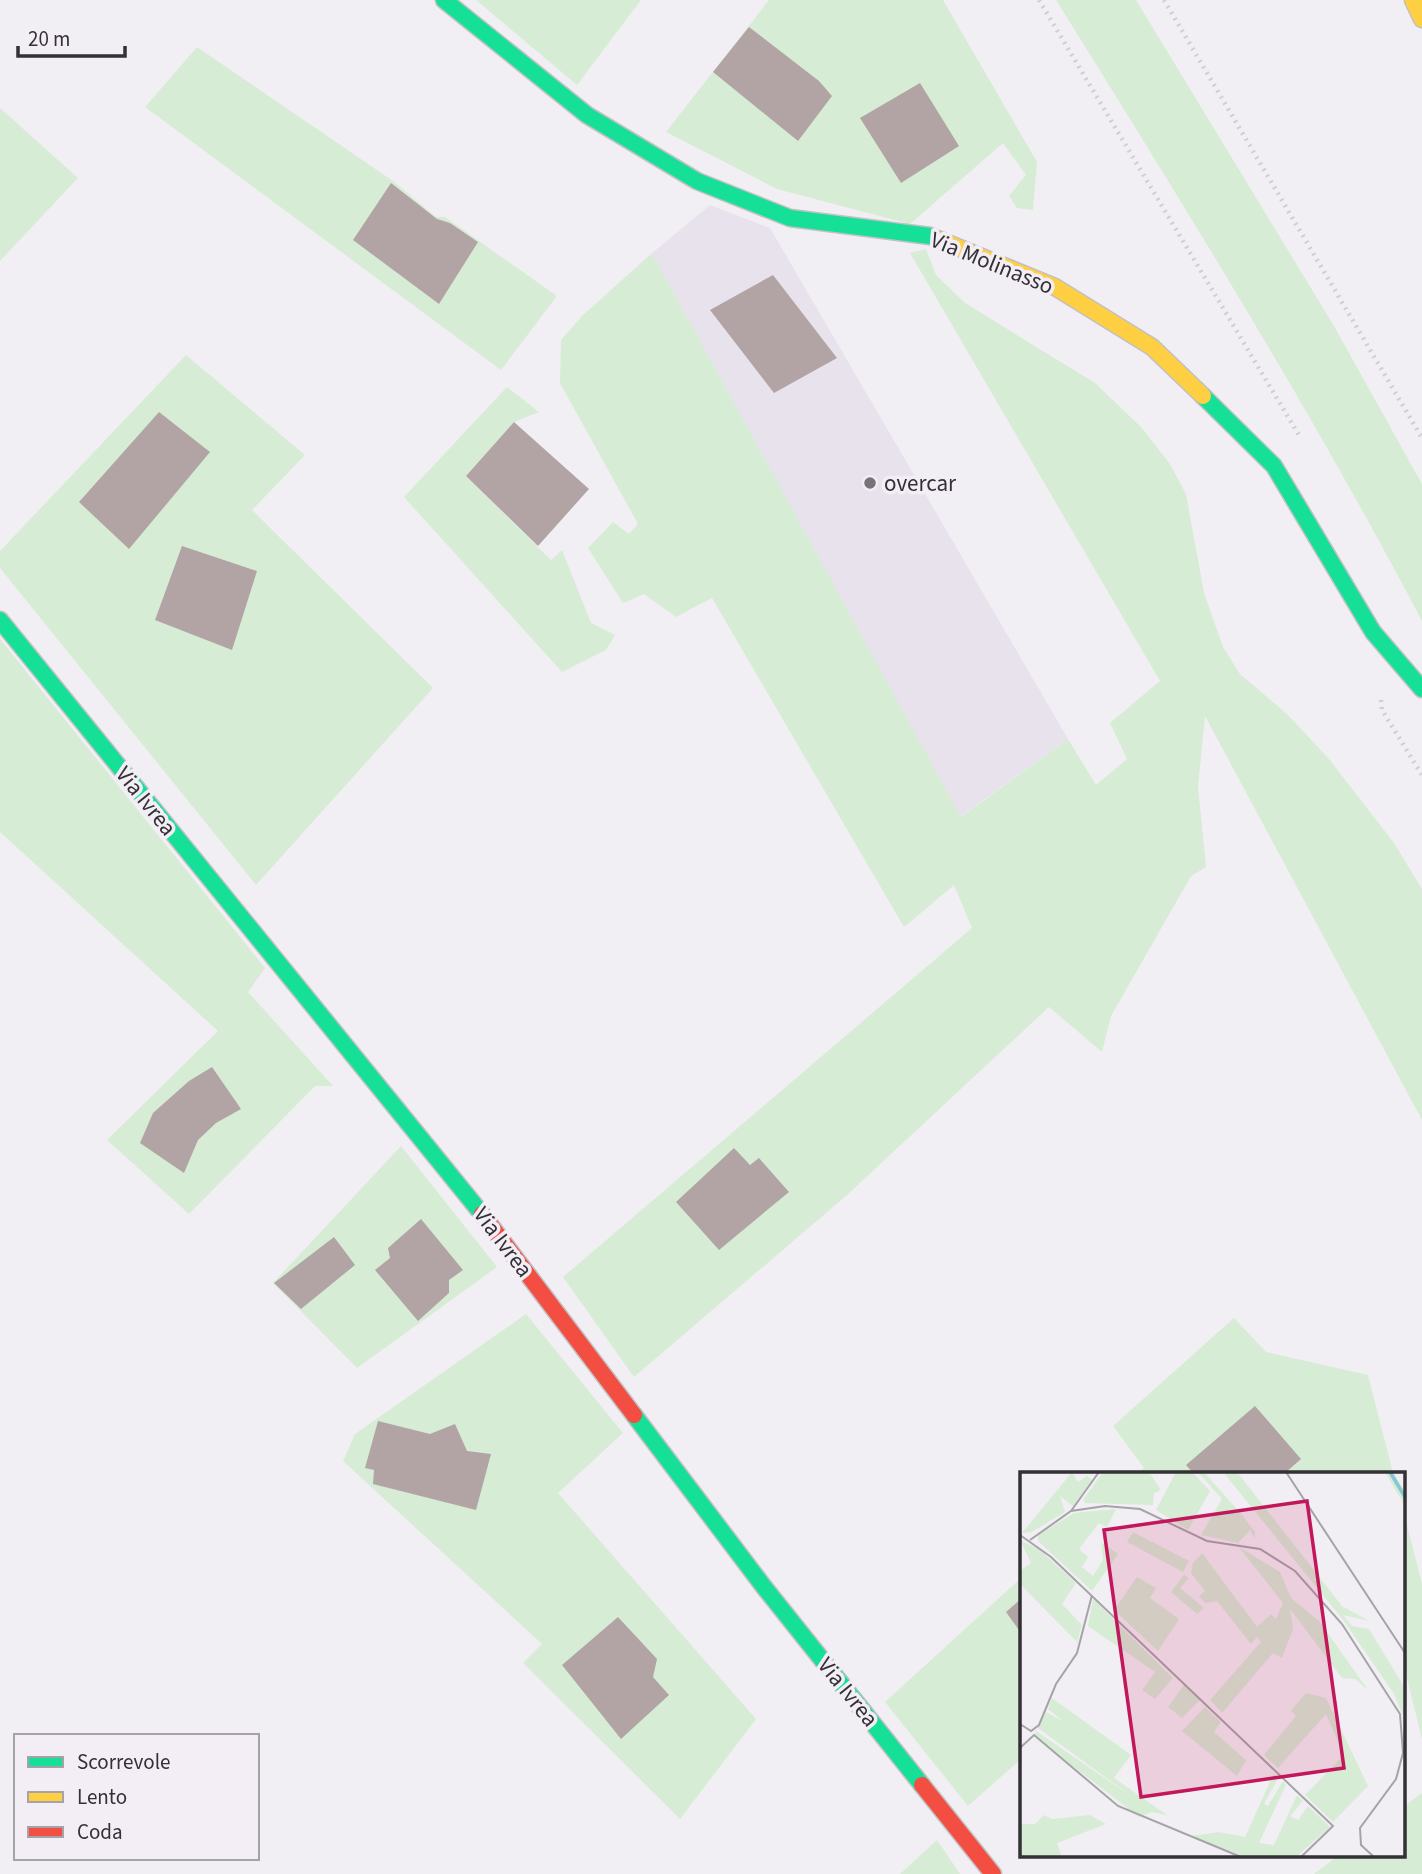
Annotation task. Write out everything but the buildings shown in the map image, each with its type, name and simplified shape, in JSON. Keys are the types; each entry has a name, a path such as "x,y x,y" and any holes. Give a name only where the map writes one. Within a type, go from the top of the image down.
{"street":[{"name":"Via Molinasso","path":"444,0 587,115 697,181 790,218 930,236 1055,287 1152,346 1274,466 1373,632 1422,689"},
{"path":"1413,0 1422,19"},
{"name":"Via Ivrea","path":"0,620 451,1173 764,1587 993,1874"}],"path":[{"path":"1040,0 1246,341 1307,449"},
{"path":"1164,0 1422,438"},
{"path":"1381,697 1382,710 1422,775"}],"shaded area":[{"path":"710,205 770,228 1068,739 960,817 652,253"}],"green space":[{"path":"476,0 641,0 577,85"},
{"path":"769,0 943,0 1037,162 1033,210 1017,208 1009,196 1026,175 1003,143 910,224 777,189 666,132"},
{"path":"1056,0 1136,0 1334,326 1422,484 1422,621 1290,385"},
{"path":"197,47 393,181 436,217 445,217 557,296 501,370 145,107"},
{"path":"0,108 78,178 0,261"},
{"path":"926,249 936,275 965,303 1095,383 1141,427 1170,464 1186,494 1204,593 1223,647 1240,674 1288,715 1329,759 1394,843 1422,889 1422,1120 1205,716 1198,787 1206,867 1191,876 1111,1016 1102,1052 1049,1007 847,1195 634,1377 563,1277 972,928 954,885 904,927 712,598 676,617 644,594 623,603 588,548 613,522 629,534 638,524 560,383 561,340 582,316 652,253 961,817 1068,739 1096,785 1127,759 1110,723 1160,681 910,253"},
{"path":"186,355 305,455 252,510 433,688 256,885 0,568 0,551"},
{"path":"507,387 539,412 514,422 466,476 551,560 562,550 591,623 615,635 606,650 562,672 404,497"},
{"path":"0,639 265,968 248,992 333,1086 315,1086 189,1214 107,1140 218,1031 0,832"},
{"path":"401,1146 497,1267 357,1368 273,1283"},
{"path":"526,1314 623,1433 558,1493 756,1719 680,1819 523,1663 542,1644 343,1461 355,1434"},
{"path":"1234,1318 1266,1352 1368,1375 1393,1472 1139,1472 1144,1468 1113,1426"},
{"path":"1404,1513 1422,1584 1422,1739 1404,1666"},
{"path":"1020,1579 1020,1760 968,1806 885,1702"},
{"path":"1422,1793 1422,1874 1314,1874 1338,1856 1404,1856 1404,1806"},
{"path":"937,1840 960,1874 900,1874"}],"traffic: fast":[{"path":"444,0 587,115 697,181 790,218 930,236 940,240"},
{"path":"1203,396 1274,466 1373,632 1422,689"},
{"path":"0,620 482,1214"},
{"path":"634,1415 764,1587 922,1785"}],"traffic: slow":[{"path":"1413,0 1422,19"},
{"path":"940,240 1055,287 1152,347 1203,396"}],"traffic: jam":[{"path":"482,1214 634,1415"},
{"path":"922,1785 993,1874"}],"place":[{"name":"overcar","path":"870,483"}]}
